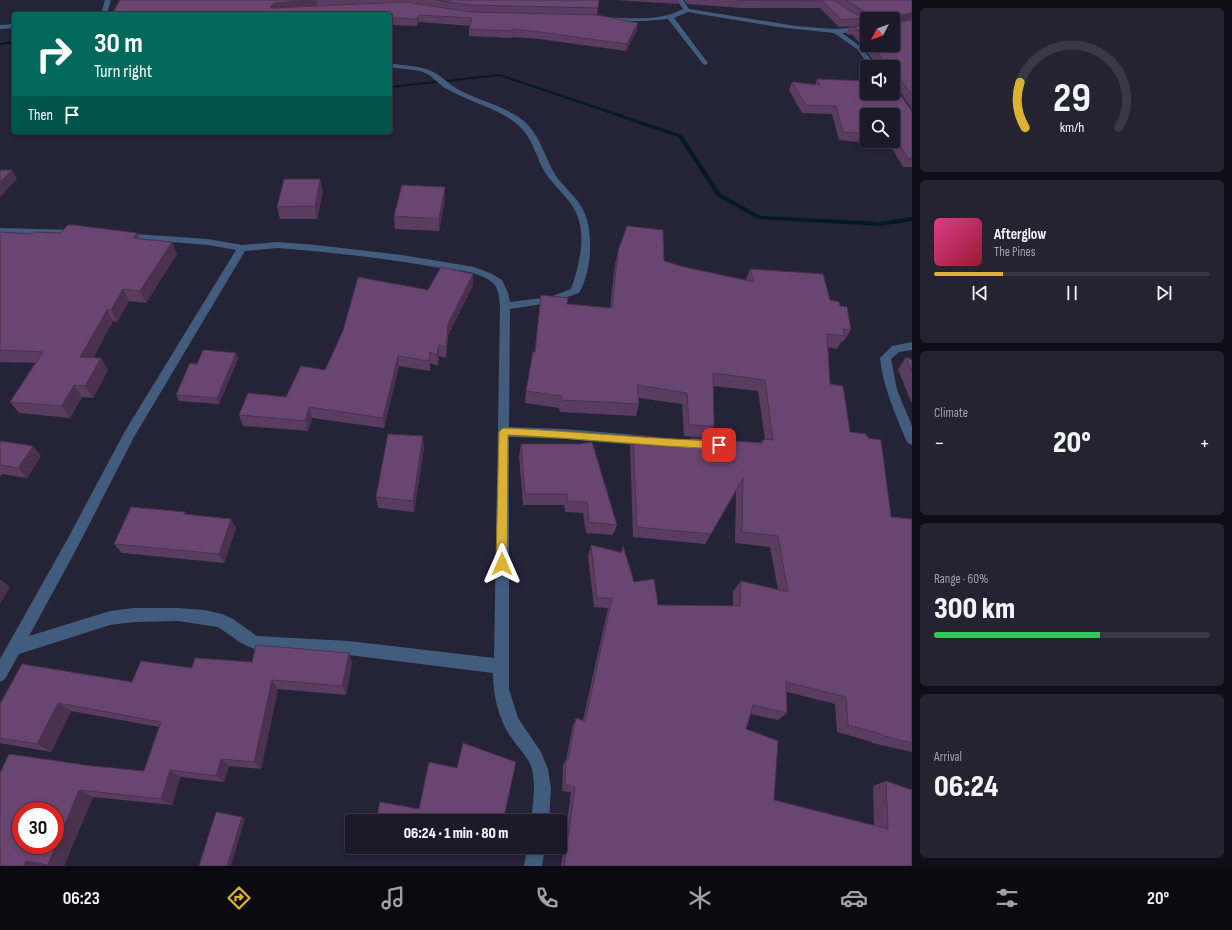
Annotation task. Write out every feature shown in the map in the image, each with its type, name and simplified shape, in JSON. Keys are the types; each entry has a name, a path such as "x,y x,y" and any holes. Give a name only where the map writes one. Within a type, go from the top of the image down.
{"street":[{"path":"104,12 108,0"},
{"path":"680,0 687,10"},
{"path":"598,19 670,18 687,10 798,28 835,31 860,29"},
{"path":"670,18 705,63"},
{"path":"0,27 12,26"},
{"path":"835,31 859,48 868,60"},
{"path":"392,65 426,71 435,76 446,87 465,97 502,112 522,124 531,136 551,174 578,207 584,223 585,257 580,277 574,291 563,297 532,304 505,306"},
{"path":"0,231 88,233"},
{"path":"111,234 208,242 242,248 277,245 402,258 474,270 487,274 498,282 503,294 505,306 501,689 504,708 540,768 542,790 540,814"},
{"path":"0,674 72,544 130,434 242,248"},
{"path":"912,346 896,349 885,358 886,373 912,440"},
{"path":"503,432 566,434 659,442"},
{"path":"14,648 111,618 141,614 215,619 227,623 248,641 257,643 336,647 389,652 502,667"},
{"path":"533,866 535,854"}],"building":[{"path":"120,0 309,0 274,3 270,7 272,8 406,2 470,12 597,15 638,23 627,44 513,29 512,31 469,29 472,18 419,15 417,19 392,18 392,12 113,12"},
{"path":"436,0 599,0 598,8 470,5"},
{"path":"737,0 833,0 860,18 842,20 822,1"},
{"path":"845,0 912,0 912,13 900,15 900,12 866,12"},
{"path":"912,20 912,95 900,80 900,60 881,60 882,58 877,52 900,52 900,22"},
{"path":"860,26 860,33 856,28 849,27"},
{"path":"817,79 860,81 860,100 900,100 900,94 912,111 912,159 908,159 900,145 900,108 860,108 860,133 843,132 836,106 806,105 792,82 820,85"},
{"path":"0,170 12,170 0,182"},
{"path":"284,179 320,179 315,206 277,207"},
{"path":"402,185 445,187 439,219 394,216"},
{"path":"68,225 137,233 133,238 172,242 140,291 123,289 111,310 107,310 80,357 101,358 85,386 74,385 62,406 10,402 43,352 0,350 0,232 32,234 34,232 61,233"},
{"path":"627,226 663,230 664,261 684,267 754,282 750,269 823,274 830,300 839,302 840,306 847,307 851,330 843,329 845,336 827,334 830,384 843,386 850,432 866,434 868,438 881,440 891,517 912,519 912,743 848,725 846,697 786,682 787,713 753,705 746,729 778,741 774,800 888,829 886,781 912,790 912,866 564,866 566,854 567,854 575,787 565,785 566,759 568,760 576,718 585,721 612,598 597,598 591,545 622,553 623,546 634,582 654,579 658,605 740,606 741,581 788,592 778,536 742,532 743,478 711,534 637,527 633,435 691,441 691,438 762,443 765,439 773,440 765,380 713,373 714,426 689,425 687,393 637,385 639,404 562,400 561,396 526,391 533,352 535,352 541,295 568,298 567,304 612,308 618,251"},
{"path":"441,267 473,274 448,324 446,347 439,345 437,355 430,352 429,361 398,356 383,418 309,407 305,421 239,415 248,393 286,397 301,366 325,370 343,331 358,277 428,290"},
{"path":"203,350 236,353 217,398 176,395 190,363 197,364"},
{"path":"906,357 912,360 912,372"},
{"path":"388,434 423,436 413,501 376,497"},
{"path":"0,441 33,446 18,468 0,465"},
{"path":"592,442 617,525 589,522 587,502 567,501 567,494 525,494 521,444 580,444"},
{"path":"131,507 185,512 184,514 231,519 219,554 114,544"},
{"path":"256,645 349,653 342,686 272,680 254,762 221,759 216,776 170,770 161,799 79,790 64,826 64,802 12,802 12,854 53,854 48,865 26,861 24,866 0,866 0,773 9,754 92,766 144,771 161,722 58,703 37,744 0,738 0,704 22,664 132,682 141,661 192,668 195,658 252,662"},
{"path":"463,743 516,762 505,814 377,814 380,802 419,809 429,762 457,768"},
{"path":"216,812 242,817 227,866 199,866"}],"waterway":[{"path":"0,44 12,42"},
{"path":"392,87 500,75 680,136 719,195 760,218 880,224 912,219"}],"route":[{"path":"502,564 503,432 566,434 673,443 719,445"}]}
